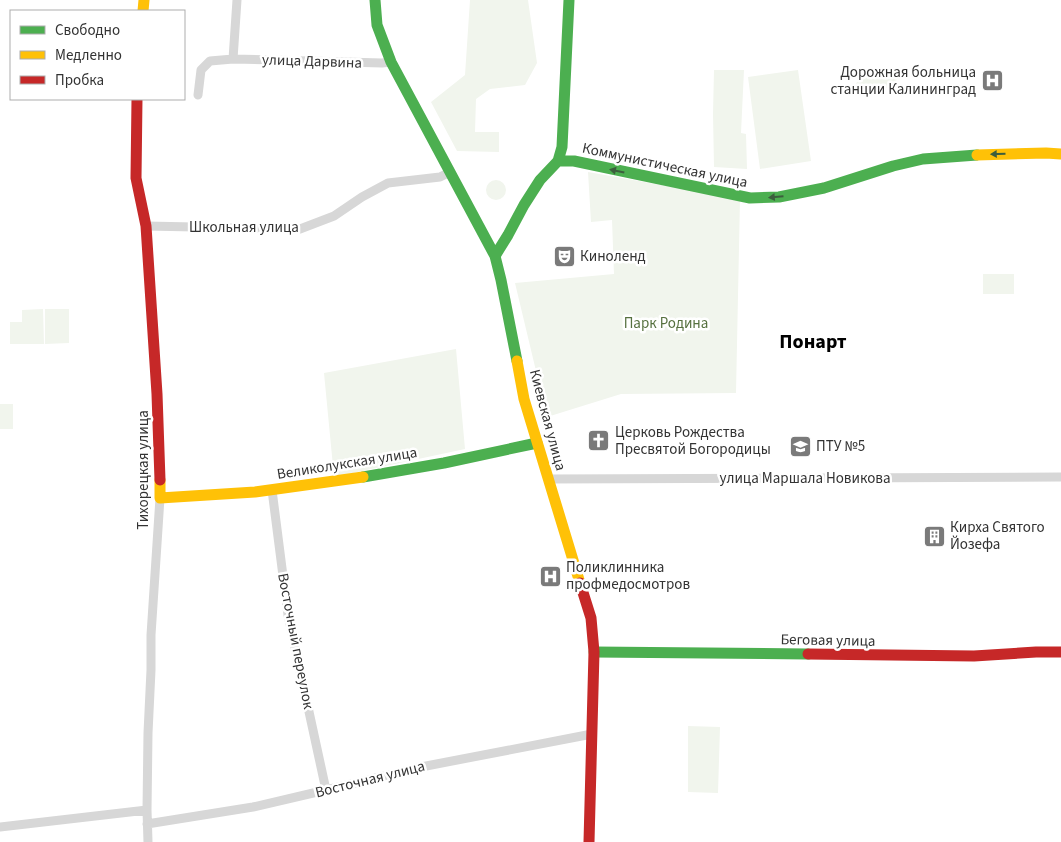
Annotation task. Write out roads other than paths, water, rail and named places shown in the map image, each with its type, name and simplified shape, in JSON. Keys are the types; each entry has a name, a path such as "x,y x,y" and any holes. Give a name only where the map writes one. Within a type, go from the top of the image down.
{"main road":[{"name":"Киевская улица","path":"375,0 377,25 391,62 495,256 524,399 591,618 594,652 589,842"},
{"path":"495,256 540,180 558,161 562,147 569,0"},
{"name":"Тихорецкая улица","path":"137,100 136,178 146,226 157,394 160,498"},
{"path":"1046,153 1061,146"},
{"name":"Коммунистическая улица","path":"558,161 574,162 750,198 780,198 824,188 893,166 923,159 978,155 1061,154"},
{"name":"Великолукская улица","path":"160,498 314,485 419,468 537,443"},
{"name":"Беговая улица","path":"594,652 974,656 1061,652"}],"street":[{"path":"233,59 237,0"},
{"name":"улица Дарвина","path":"198,95 201,70 210,61 233,59 391,62"},
{"name":"Школьная улица","path":"146,226 300,229 334,216 388,184 440,177 450,172"},
{"name":"улица Маршала Новикова","path":"548,479 1061,477"},
{"name":"Восточный переулок","path":"272,490 288,615 326,790"},
{"name":"Тихорецкая улица","path":"148,842 148,733 151,635 160,498"},
{"name":"Восточная улица","path":"147,824 253,807 421,767 592,734"},
{"path":"0,827 147,810"}],"place":[{"name":"Дорожная больница станции Калининград","path":"992,81"},
{"name":"Киноленд","path":"564,256"},
{"name":"Церковь Рождества Пресвятой Богородицы","path":"599,441"},
{"name":"ПТУ №5","path":"800,446"},
{"name":"Кирха Святого Йозефа","path":"934,536"},
{"name":"Поликлинника профмедосмотров","path":"550,576"}],"district":[{"name":"Понарт","path":"813,341"}],"park label":[{"name":"Парк Родина","path":"666,323"}]}
